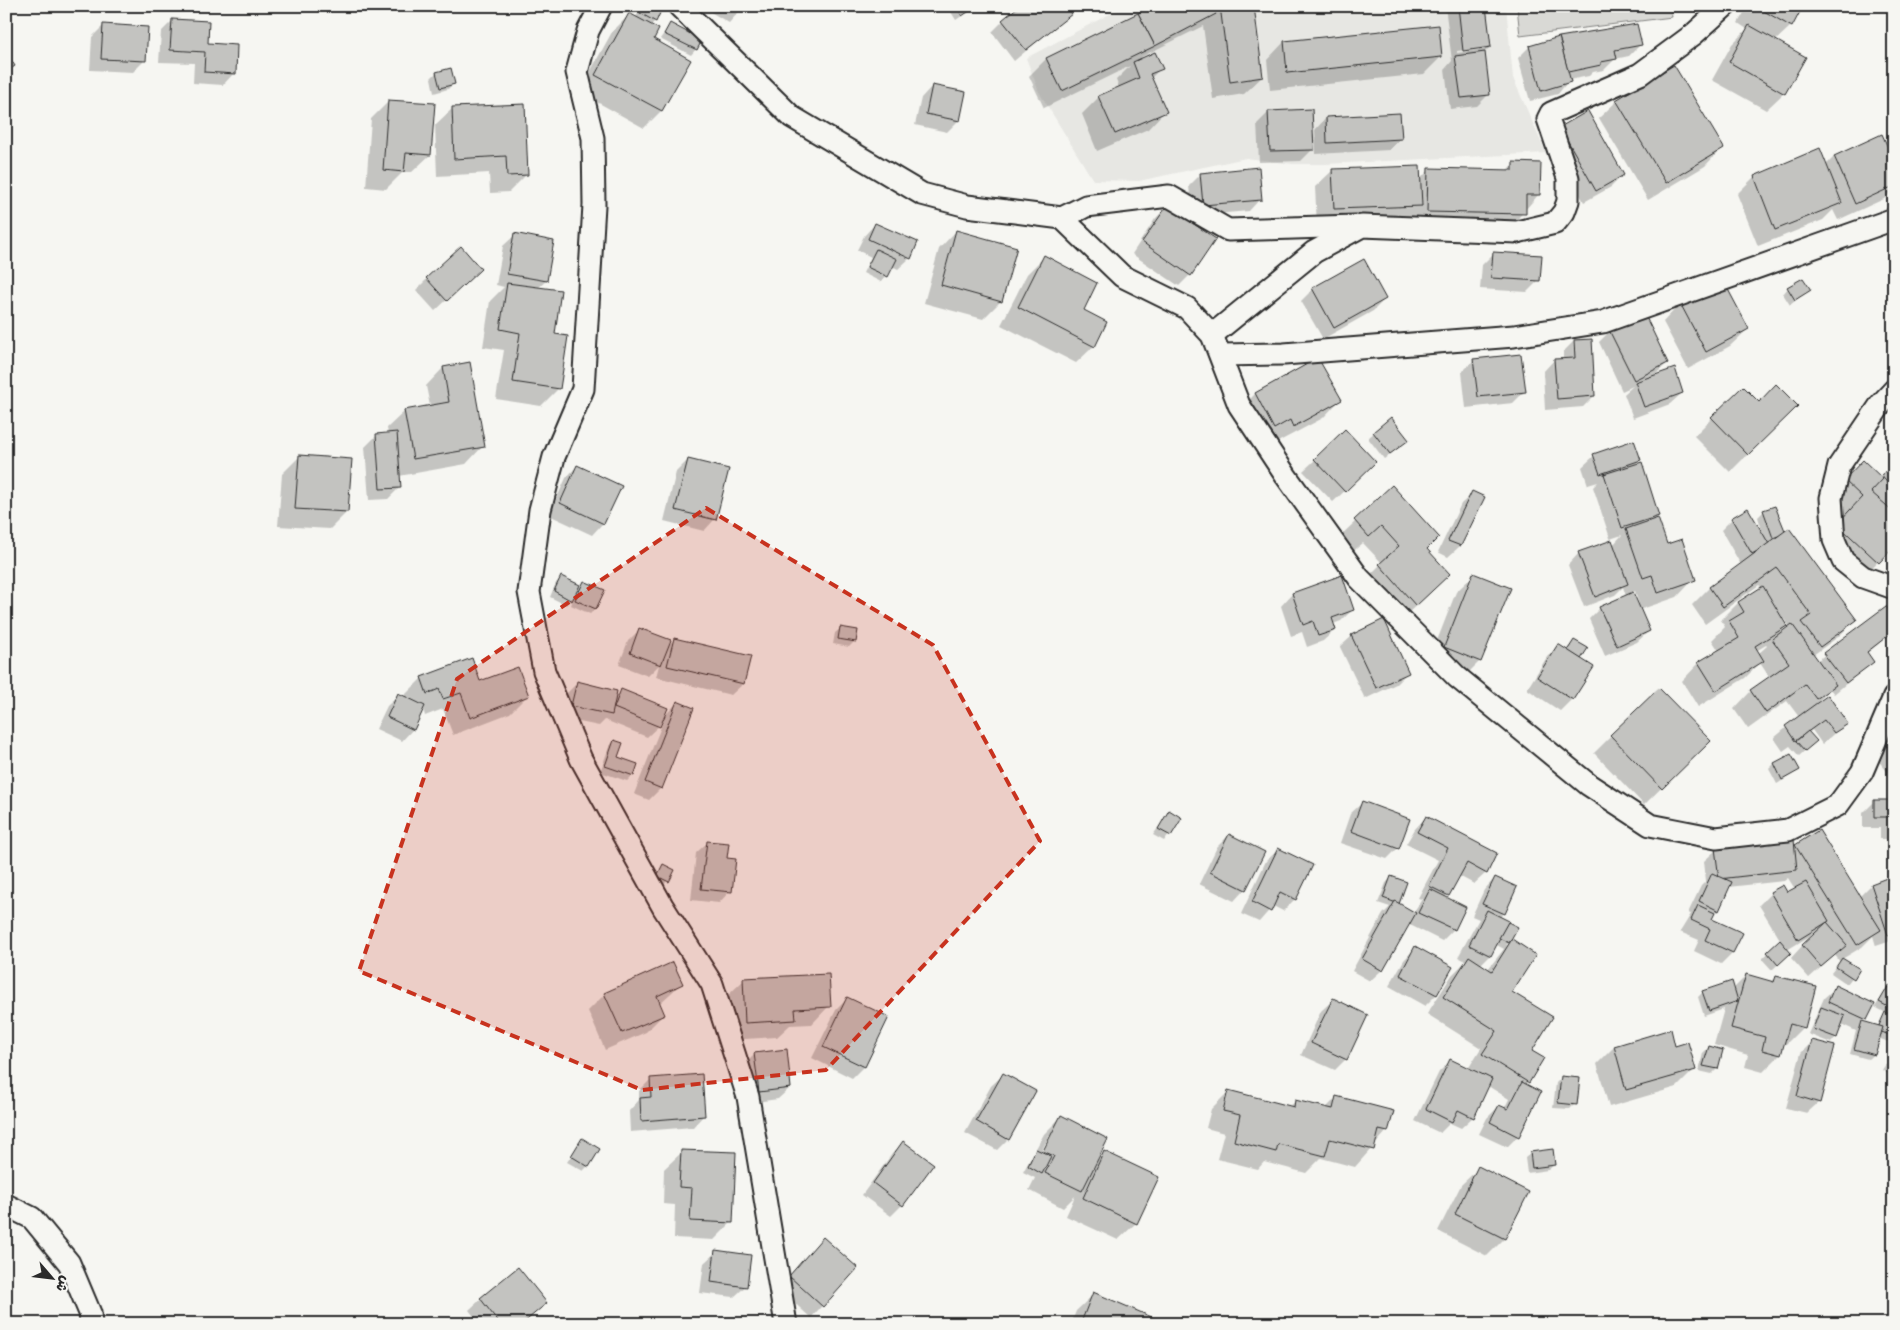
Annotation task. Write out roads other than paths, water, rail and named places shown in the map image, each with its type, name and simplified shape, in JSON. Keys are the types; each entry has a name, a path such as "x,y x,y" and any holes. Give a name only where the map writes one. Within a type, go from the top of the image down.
{"street":[{"path":"601,6 588,31 577,72 593,138 594,205 583,389 554,457 540,510 529,592 544,671 581,759 663,907 712,984 748,1097 786,1324"},
{"path":"679,6 792,117 922,194 967,206 1062,218 1086,206 1169,196 1228,230 1362,226 1517,232 1555,223 1564,212 1568,201 1568,178 1548,119 1551,114 1640,74 1694,34 1725,6"},
{"path":"1062,218 1122,276 1188,308 1212,335 1239,405 1286,476 1359,578 1458,677 1589,785 1650,825 1716,838 1788,830 1838,805 1862,772 1894,697"},
{"path":"1221,355 1284,354 1514,336 1603,322 1894,219"},
{"path":"1212,335 1314,252 1362,226"},
{"path":"1894,390 1880,404 1839,466 1831,498 1834,540 1843,561 1863,577 1894,588"},
{"path":"6,1206 32,1218 69,1263 90,1313 91,1324"}]}
